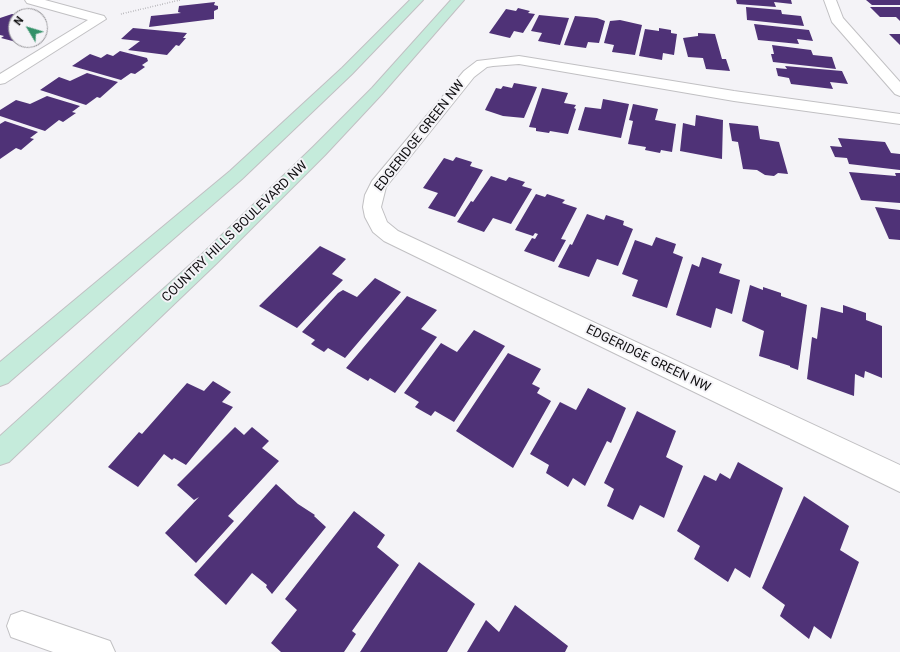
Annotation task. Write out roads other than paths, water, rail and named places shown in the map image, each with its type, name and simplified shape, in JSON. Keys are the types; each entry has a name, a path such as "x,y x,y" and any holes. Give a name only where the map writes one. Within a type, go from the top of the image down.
{"main road":[{"path":"0,376 236,174 347,71 417,0"},
{"name":"COUNTRY HILLS BOULEVARD NW","path":"0,453 203,264 319,151 377,91 458,0"}],"street":[{"path":"0,80 99,19 31,0"},
{"path":"830,0 838,19 900,91"},
{"name":"EDGERIDGE GREEN NW","path":"900,119 734,96 519,60 493,62 482,64 469,74 378,185 372,206 374,217 380,227 391,236 900,479"},
{"path":"22,626 99,652"}]}
